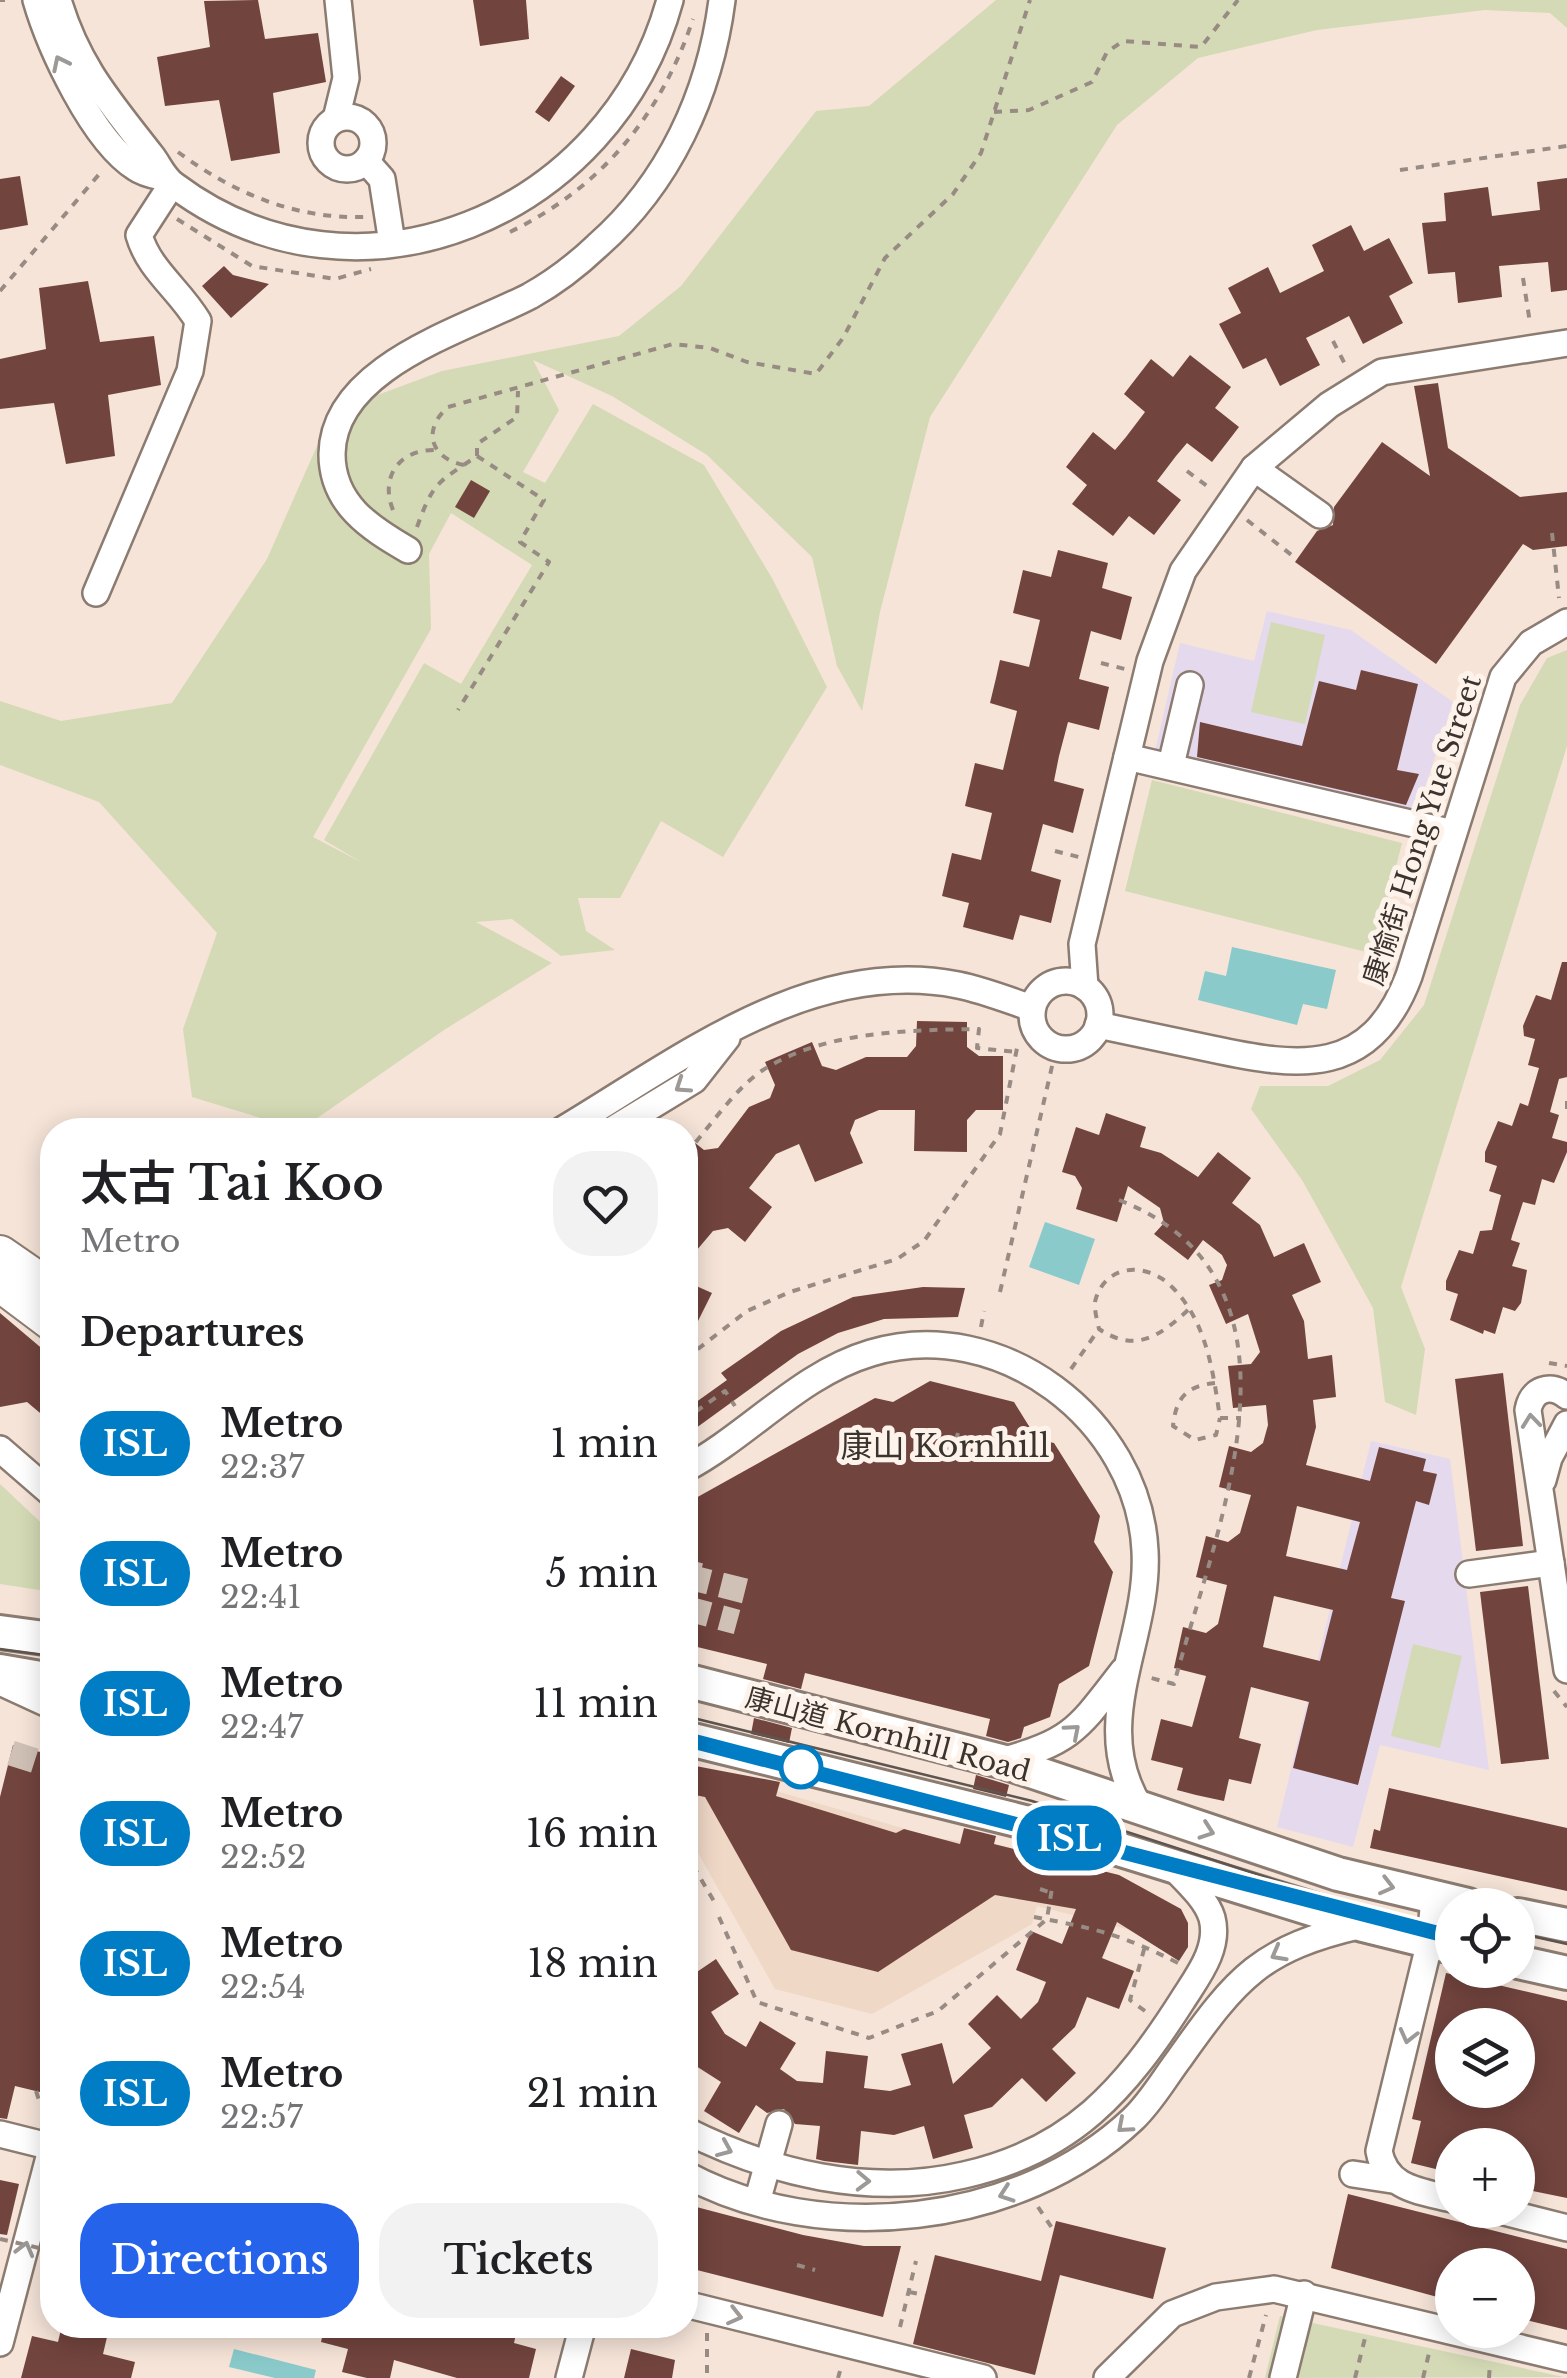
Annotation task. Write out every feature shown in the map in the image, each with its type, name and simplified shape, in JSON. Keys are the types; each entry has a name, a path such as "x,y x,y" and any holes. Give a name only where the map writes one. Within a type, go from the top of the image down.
{"highway":[{"path":"0,1255 40,1278"},
{"path":"0,1282 40,1313"}],"main road":[{"path":"0,1632 40,1637"},
{"path":"0,1670 40,1678"},
{"name":"康山道 Kornhill Road","path":"698,1683 1001,1761 1338,1874 1434,1898"},
{"name":"康山道 Kornhill Road","path":"698,1741 1023,1821 1363,1925 1435,1942"},
{"path":"1535,1919 1567,1926"},
{"path":"1535,1966 1567,1973"}],"street":[{"path":"36,0 61,66 101,129 137,169 169,181 212,209 267,231 339,244 392,243 435,236 484,219 528,196 572,164 606,130 634,90 656,46 670,0"},
{"path":"58,0 100,94 169,181"},
{"path":"338,0 345,96 336,119 324,130 323,155 344,169 366,161 373,146 344,52"},
{"path":"412,539 366,524 342,494 332,459 344,412 359,393 414,351 546,286 610,234 656,179 688,124 705,82 722,0"},
{"path":"336,119 351,117 365,124"},
{"path":"366,161 382,178 392,243"},
{"path":"96,593 190,371 198,321 179,289 146,262 139,235 158,207 169,181"},
{"path":"1085,987 1082,944 1150,662 1183,571 1254,468 1330,406 1382,372 1567,343"},
{"path":"1254,468 1320,515"},
{"name":"康愉街 Hong Yue Street","path":"1098,1025 1280,1064 1311,1063 1344,1054 1384,1023 1403,993 1503,677 1531,642 1563,612"},
{"path":"1171,765 1190,685"},
{"path":"1128,756 1452,833"},
{"path":"1054,982 1082,944"},
{"path":"1065,980 1085,987 1098,1004 1098,1025 1085,1043 1063,1049 1052,1046 1035,1030 1032,1008 1044,988 1054,982 1065,980"},
{"path":"582,1118 736,1026 803,998 883,982 958,985 1032,1008"},
{"path":"632,1118 694,1080 736,1026"},
{"path":"698,1460 810,1382 874,1352 954,1348 1001,1358 1080,1406 1114,1451 1135,1495 1145,1552 1120,1770 1142,1808"},
{"path":"1558,1675 1551,1564 1557,1521 1542,1485 1529,1404 1543,1390 1565,1393"},
{"path":"1542,1485 1549,1458 1567,1424"},
{"path":"0,1448 40,1483"},
{"path":"1470,1574 1551,1564"},
{"path":"1001,1761 1058,1744 1079,1729 1134,1674"},
{"path":"0,1682 40,1700"},
{"path":"698,2136 766,2166 849,2180 912,2182 963,2176 1012,2161 1074,2130 1131,2078 1211,1950 1212,1917 1170,1864"},
{"path":"1434,1898 1435,1904"},
{"path":"698,2179 756,2202 825,2213 916,2214 976,2204 1019,2190 1092,2152 1136,2116 1222,1999 1250,1971 1307,1940 1363,1925"},
{"path":"1392,2180 1382,2167 1379,2151 1435,1967"},
{"path":"756,2202 778,2124"},
{"path":"0,2134 40,2144"},
{"path":"1352,2174 1392,2180 1435,2194"},
{"path":"0,2344 22,2306 40,2211"},
{"path":"1535,2220 1567,2228"},
{"path":"1113,2374 1154,2326 1193,2304 1274,2289 1567,2359"},
{"path":"1283,2378 1304,2294"},
{"path":"698,2307 983,2378"},
{"path":"569,2378 580,2338"}],"path":[{"path":"464,465 448,462 435,450 431,434 436,418 448,407 471,398 518,391 673,344 710,348 747,362 816,374 844,338 884,258 954,194 981,152 1030,0"},
{"path":"994,112 1029,110 1092,82 1107,52 1123,41 1201,47 1238,0"},
{"path":"500,237 544,216 590,183 628,144 664,90 695,13"},
{"path":"1400,170 1567,146"},
{"path":"0,290 107,164"},
{"path":"158,207 252,266 336,279 375,268"},
{"path":"1523,278 1530,324"},
{"path":"1333,341 1348,370"},
{"path":"477,456 477,444 518,417 518,391"},
{"path":"412,539 392,510 388,480 406,456 435,450"},
{"path":"412,539 429,494 444,475 477,456"},
{"path":"458,710 549,562 520,542 544,500 477,456"},
{"path":"1187,471 1212,489"},
{"path":"1241,515 1294,557"},
{"path":"1552,533 1563,612"},
{"path":"1101,663 1127,670"},
{"path":"1054,851 1082,858"},
{"path":"978,1019 978,1048 1016,1052"},
{"path":"698,1140 760,1072 806,1049 908,1030 979,1030"},
{"path":"698,1349 746,1311 790,1292 896,1259 924,1241 1000,1134 1018,1043"},
{"path":"1000,1292 1053,1062"},
{"path":"1567,1102 1567,1109"},
{"path":"1119,1200 1172,1226 1194,1244 1213,1271 1238,1338 1241,1418 1235,1456 1174,1684 1134,1674"},
{"path":"1072,1368 1098,1329 1094,1300 1108,1279 1122,1270 1139,1268 1159,1276 1203,1332 1215,1383 1220,1418 1216,1435 1195,1440 1173,1426 1175,1402 1198,1385 1215,1383"},
{"path":"1098,1329 1117,1341 1141,1343 1165,1331 1188,1310"},
{"path":"980,1327 984,1312"},
{"path":"698,1410 725,1391 735,1406"},
{"path":"1220,1418 1241,1418"},
{"path":"1558,1675 1567,1707"},
{"path":"698,1874 715,1902"},
{"path":"719,1917 758,2002 870,2038 938,2011 1047,1919 1052,1890 1040,1889"},
{"path":"1034,1917 1124,1935 1183,1966"},
{"path":"1145,1946 1130,2000 1152,2017"},
{"path":"36,2091 40,2103"},
{"path":"1037,2206 1054,2231"},
{"path":"0,2239 40,2248"},
{"path":"900,2327 916,2261"},
{"path":"797,2264 814,2270"},
{"path":"908,2292 925,2295"},
{"path":"1250,2378 1268,2304"},
{"path":"706,2322 707,2378"},
{"path":"1355,2378 1368,2326"},
{"path":"1424,2378 1432,2341"},
{"path":"838,2378 840,2370"}],"shaded area":[{"path":"1267,611 1351,630 1453,702 1409,836 1150,773 1180,643 1254,661"},
{"path":"1371,1441 1450,1459 1489,1770 1380,1745 1353,1847 1277,1827"},
{"path":"698,1768 936,1838 1002,1846 1119,1875 1181,1909 1188,1923 1188,1947 1179,1961 1130,1930 1037,1906 1032,1924 872,2014 775,1989 698,1853"}],"green space":[{"path":"996,0 1567,0 1567,28 1550,13 1485,10 1317,30 1198,58 1117,125 930,417 880,612 862,711 837,666 812,557 707,455 612,396 533,360 559,410 523,472 545,483 593,404 704,465 772,578 827,687 723,857 661,821 620,898 578,898 586,931 615,950 561,956 512,919 476,922 552,963 444,1030 317,1118 261,1118 192,1097 183,1029 217,933 99,802 0,765 0,701 61,721 172,703 267,559 332,412 442,371 619,336 681,286 816,111 869,106","holes":["451,513 532,565 461,684 424,663 324,840 361,862 313,837 431,629 429,554"]},
{"path":"1271,622 1325,635 1305,724 1251,712"},
{"path":"1567,650 1567,746 1401,1287 1425,1349 1416,1415 1385,1402 1373,1308 1302,1180 1251,1109 1260,1086 1328,1086 1380,1060 1424,1005 1520,705 1547,658"},
{"path":"1152,780 1402,843 1374,954 1125,891"},
{"path":"0,1484 40,1522 40,1590 0,1584"},
{"path":"1413,1644 1462,1656 1440,1748 1391,1736"},
{"path":"1280,2316 1564,2377 1265,2378"}],"water":[{"path":"1232,947 1336,970 1327,1009 1303,1004 1297,1025 1198,1000 1205,971 1226,976"},
{"path":"1045,1222 1095,1239 1079,1285 1029,1267"},
{"path":"234,2349 316,2370 314,2378 275,2378 229,2367"}],"building":[{"path":"258,0 265,39 318,33 326,82 273,93 280,153 231,161 219,100 165,106 157,57 210,47 204,1"},
{"path":"473,0 526,0 529,39 480,46"},
{"path":"561,76 575,86 549,122 535,112"},
{"path":"20,176 28,225 0,230 0,179"},
{"path":"1567,178 1567,290 1551,292 1548,262 1499,266 1502,297 1458,303 1455,272 1428,274 1422,223 1446,221 1444,193 1488,187 1492,216 1540,210 1537,182"},
{"path":"1351,225 1364,251 1389,238 1413,283 1389,296 1403,323 1363,344 1349,316 1306,338 1320,365 1280,386 1266,358 1243,369 1219,324 1241,313 1228,288 1268,267 1280,293 1324,271 1312,245"},
{"path":"224,266 233,275 269,284 231,318 202,286"},
{"path":"88,281 100,342 154,336 161,385 108,395 115,456 66,464 54,403 0,409 0,359 46,349 39,288"},
{"path":"1190,355 1231,387 1215,408 1239,427 1212,462 1187,443 1176,456 1157,481 1181,500 1154,535 1129,516 1113,536 1072,504 1087,485 1066,467 1093,432 1115,450 1126,437 1145,412 1124,394 1151,359 1173,377"},
{"path":"1438,383 1448,448 1520,497 1567,492 1567,546 1533,550 1523,544 1436,664 1295,562 1317,531 1333,525 1334,507 1382,442 1430,476 1414,386"},
{"path":"471,480 490,491 474,518 455,507"},
{"path":"1058,550 1108,563 1102,588 1132,597 1121,640 1091,631 1079,679 1109,687 1099,730 1068,722 1059,756 1054,781 1084,789 1073,833 1043,824 1031,871 1061,880 1051,923 1020,915 1013,940 963,927 969,903 942,896 952,853 981,860 992,813 965,806 975,763 1003,770 1017,711 990,703 1000,660 1029,667 1040,620 1013,613 1023,570 1051,577"},
{"path":"1361,670 1418,684 1397,770 1419,774 1406,805 1197,757 1200,722 1302,746 1319,681 1356,690"},
{"path":"1562,962 1567,962 1567,1077 1559,1079 1550,1112 1559,1115 1552,1138 1567,1142 1567,1152 1554,1183 1542,1179 1535,1205 1523,1202 1512,1236 1511,1240 1520,1243 1512,1266 1527,1270 1521,1303 1515,1311 1503,1307 1495,1334 1484,1330 1483,1334 1450,1320 1458,1294 1446,1290 1446,1281 1459,1250 1473,1254 1480,1231 1492,1230 1501,1195 1489,1191 1497,1166 1485,1162 1485,1152 1498,1121 1512,1126 1520,1103 1528,1106 1539,1068 1528,1065 1535,1039 1524,1036 1523,1026 1536,995 1551,1000"},
{"path":"917,1021 967,1022 967,1047 979,1056 1003,1056 1003,1110 976,1110 967,1120 967,1152 914,1151 915,1110 879,1110 855,1120 850,1133 863,1163 815,1182 799,1144 776,1154 749,1188 772,1207 745,1242 728,1228 713,1231 698,1249 698,1145 704,1150 718,1148 749,1107 770,1098 775,1085 765,1062 812,1042 822,1066 836,1070 866,1057 907,1057 916,1046"},
{"path":"1106,1113 1146,1127 1140,1147 1161,1153 1198,1177 1218,1152 1251,1178 1232,1203 1260,1225 1274,1257 1304,1243 1321,1282 1292,1295 1304,1321 1308,1359 1332,1355 1336,1397 1313,1400 1316,1427 1306,1465 1370,1481 1379,1447 1426,1459 1423,1471 1437,1474 1429,1505 1416,1501 1391,1598 1405,1601 1358,1785 1293,1768 1309,1702 1251,1687 1239,1738 1261,1744 1251,1784 1229,1779 1224,1801 1196,1795 1177,1790 1183,1768 1151,1760 1161,1719 1192,1727 1206,1676 1174,1668 1183,1627 1206,1633 1218,1624 1227,1585 1196,1577 1206,1536 1228,1542 1240,1533 1251,1495 1219,1487 1229,1446 1251,1452 1263,1443 1268,1425 1266,1405 1233,1408 1228,1366 1251,1364 1260,1352 1248,1314 1226,1324 1209,1285 1222,1280 1227,1265 1222,1255 1203,1240 1188,1260 1154,1234 1164,1223 1160,1208 1128,1186 1117,1222 1076,1209 1082,1188 1075,1176 1062,1172 1076,1127 1099,1135","holes":["1297,1506 1360,1522 1347,1570 1286,1556","1274,1596 1333,1610 1320,1661 1263,1647"]},
{"path":"698,1287 712,1293 698,1321"},
{"path":"923,1287 965,1288 958,1317 884,1319 838,1333 798,1354 698,1427 698,1401 727,1380 721,1373 781,1331 853,1297"},
{"path":"0,1313 40,1347 40,1413 27,1402 0,1407"},
{"path":"1503,1373 1523,1546 1476,1551 1455,1379"},
{"path":"930,1381 1014,1402 1037,1439 1054,1443 1100,1516 1094,1542 1113,1572 1089,1666 1059,1684 1050,1717 1024,1727 1021,1738 1008,1742 986,1736 990,1719 805,1673 801,1689 763,1679 767,1664 698,1647 698,1497 875,1398 893,1402"},
{"path":"1528,1586 1549,1759 1501,1764 1480,1592"},
{"path":"754,1718 792,1728 789,1743 751,1734"},
{"path":"13,1745 40,1752 40,2092 15,2086 7,2119 0,2118 0,1797"},
{"path":"698,1766 780,1782 776,1796 896,1833 904,1829 960,1844 964,1828 996,1836 994,1844 1119,1875 1181,1909 1188,1923 1188,1947 1179,1961 1117,1922 1102,1958 1134,1971 1119,2009 1087,1997 1075,2027 1052,2049 1076,2073 1046,2102 1022,2078 992,2107 964,2115 973,2148 933,2159 924,2126 894,2135 861,2131 858,2165 816,2159 820,2126 795,2124 784,2109 767,2113 756,2105 739,2133 704,2111 721,2082 698,2067 698,1971 716,1959 739,1994 711,2012 725,2034 746,2047 760,2021 796,2043 780,2069 797,2081 823,2083 826,2051 868,2056 864,2088 890,2091 911,2085 901,2054 942,2043 953,2084 991,2048 968,2024 997,1995 1021,2019 1038,2002 1046,1982 1016,1970 1031,1931 1062,1944 1076,1909 995,1895 878,1972 791,1950 705,1797 698,1796"},
{"path":"976,1775 1009,1785 1006,1797 973,1789"},
{"path":"1389,1788 1567,1828 1567,1891 1370,1848 1374,1829 1380,1831"},
{"path":"1443,1988 1511,1988 1567,2001 1567,2198 1535,2191 1535,2128 1435,2128 1435,2169 1411,2163 1421,2121 1412,2119 1435,2020 1435,2108 1535,2108 1535,2008 1438,2008"},
{"path":"0,2180 19,2184 7,2235 0,2234"},
{"path":"1348,2194 1435,2216 1435,2228 1483,2228 1567,2249 1567,2330 1535,2322 1535,2248 1435,2248 1435,2296 1331,2268"},
{"path":"698,2207 803,2235 864,2246 901,2246 883,2317 698,2270"},
{"path":"1056,2221 1166,2248 1153,2299 1060,2275 1035,2375 913,2344 935,2255 1041,2281"},
{"path":"32,2336 58,2342 59,2338 107,2338 103,2354 135,2362 131,2378 21,2378"},
{"path":"322,2338 515,2338 514,2343 536,2349 529,2378 457,2378 394,2360 390,2378 367,2378 342,2372 348,2349 321,2342"},
{"path":"631,2349 675,2360 672,2378 624,2378"}],"tunnel":[{"path":"698,1558 705,1555"},
{"path":"698,1579 745,1591"},
{"path":"698,1612 737,1622"},
{"path":"11,1753 40,1762"}],"tram line":[{"path":"0,1649 40,1654"},
{"path":"698,1719 1032,1801 1343,1902 1435,1924"},
{"path":"1535,1937 1567,1944"}],"metro line":[{"name":"ISL","path":"698,1742 1435,1933"}],"district":[{"name":"康山 Kornhill","path":"945,1446"}]}
